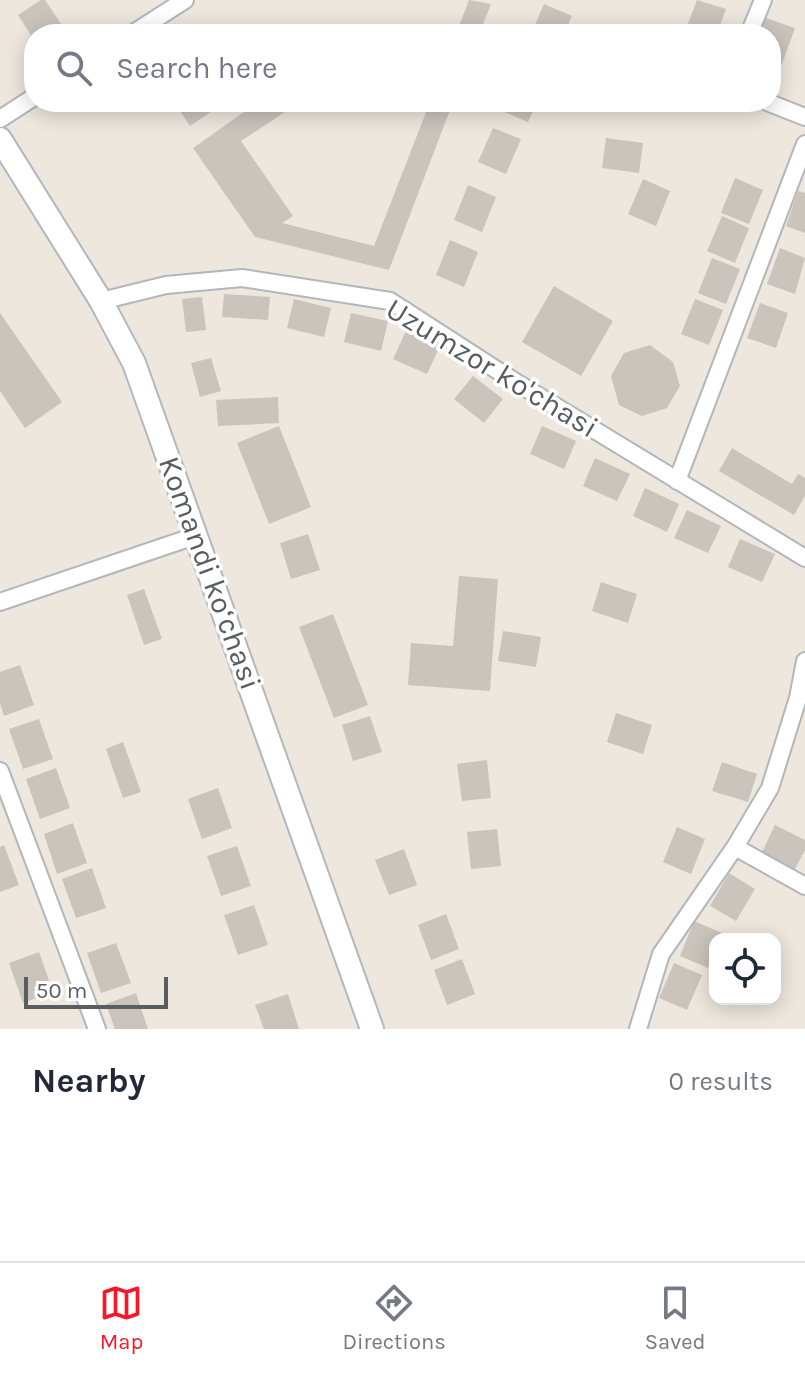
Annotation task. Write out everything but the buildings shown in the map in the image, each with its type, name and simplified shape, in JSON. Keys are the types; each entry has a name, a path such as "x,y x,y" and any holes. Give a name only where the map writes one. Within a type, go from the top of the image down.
{"main road":[{"name":"Komandi ko‘chasi","path":"0,139 101,301 134,363 372,1029"}],"street":[{"path":"148,24 185,0"},
{"path":"753,24 763,0"},
{"path":"0,119 24,103"},
{"path":"781,108 805,117"},
{"path":"677,481 805,144"},
{"name":"Uzumzor ko'chasi","path":"101,301 166,285 242,278 390,301 805,558"},
{"path":"0,602 198,535"},
{"path":"638,1029 661,954 735,847 770,788 798,698 805,661"},
{"path":"0,771 97,1029"},
{"path":"735,847 805,886"}]}
